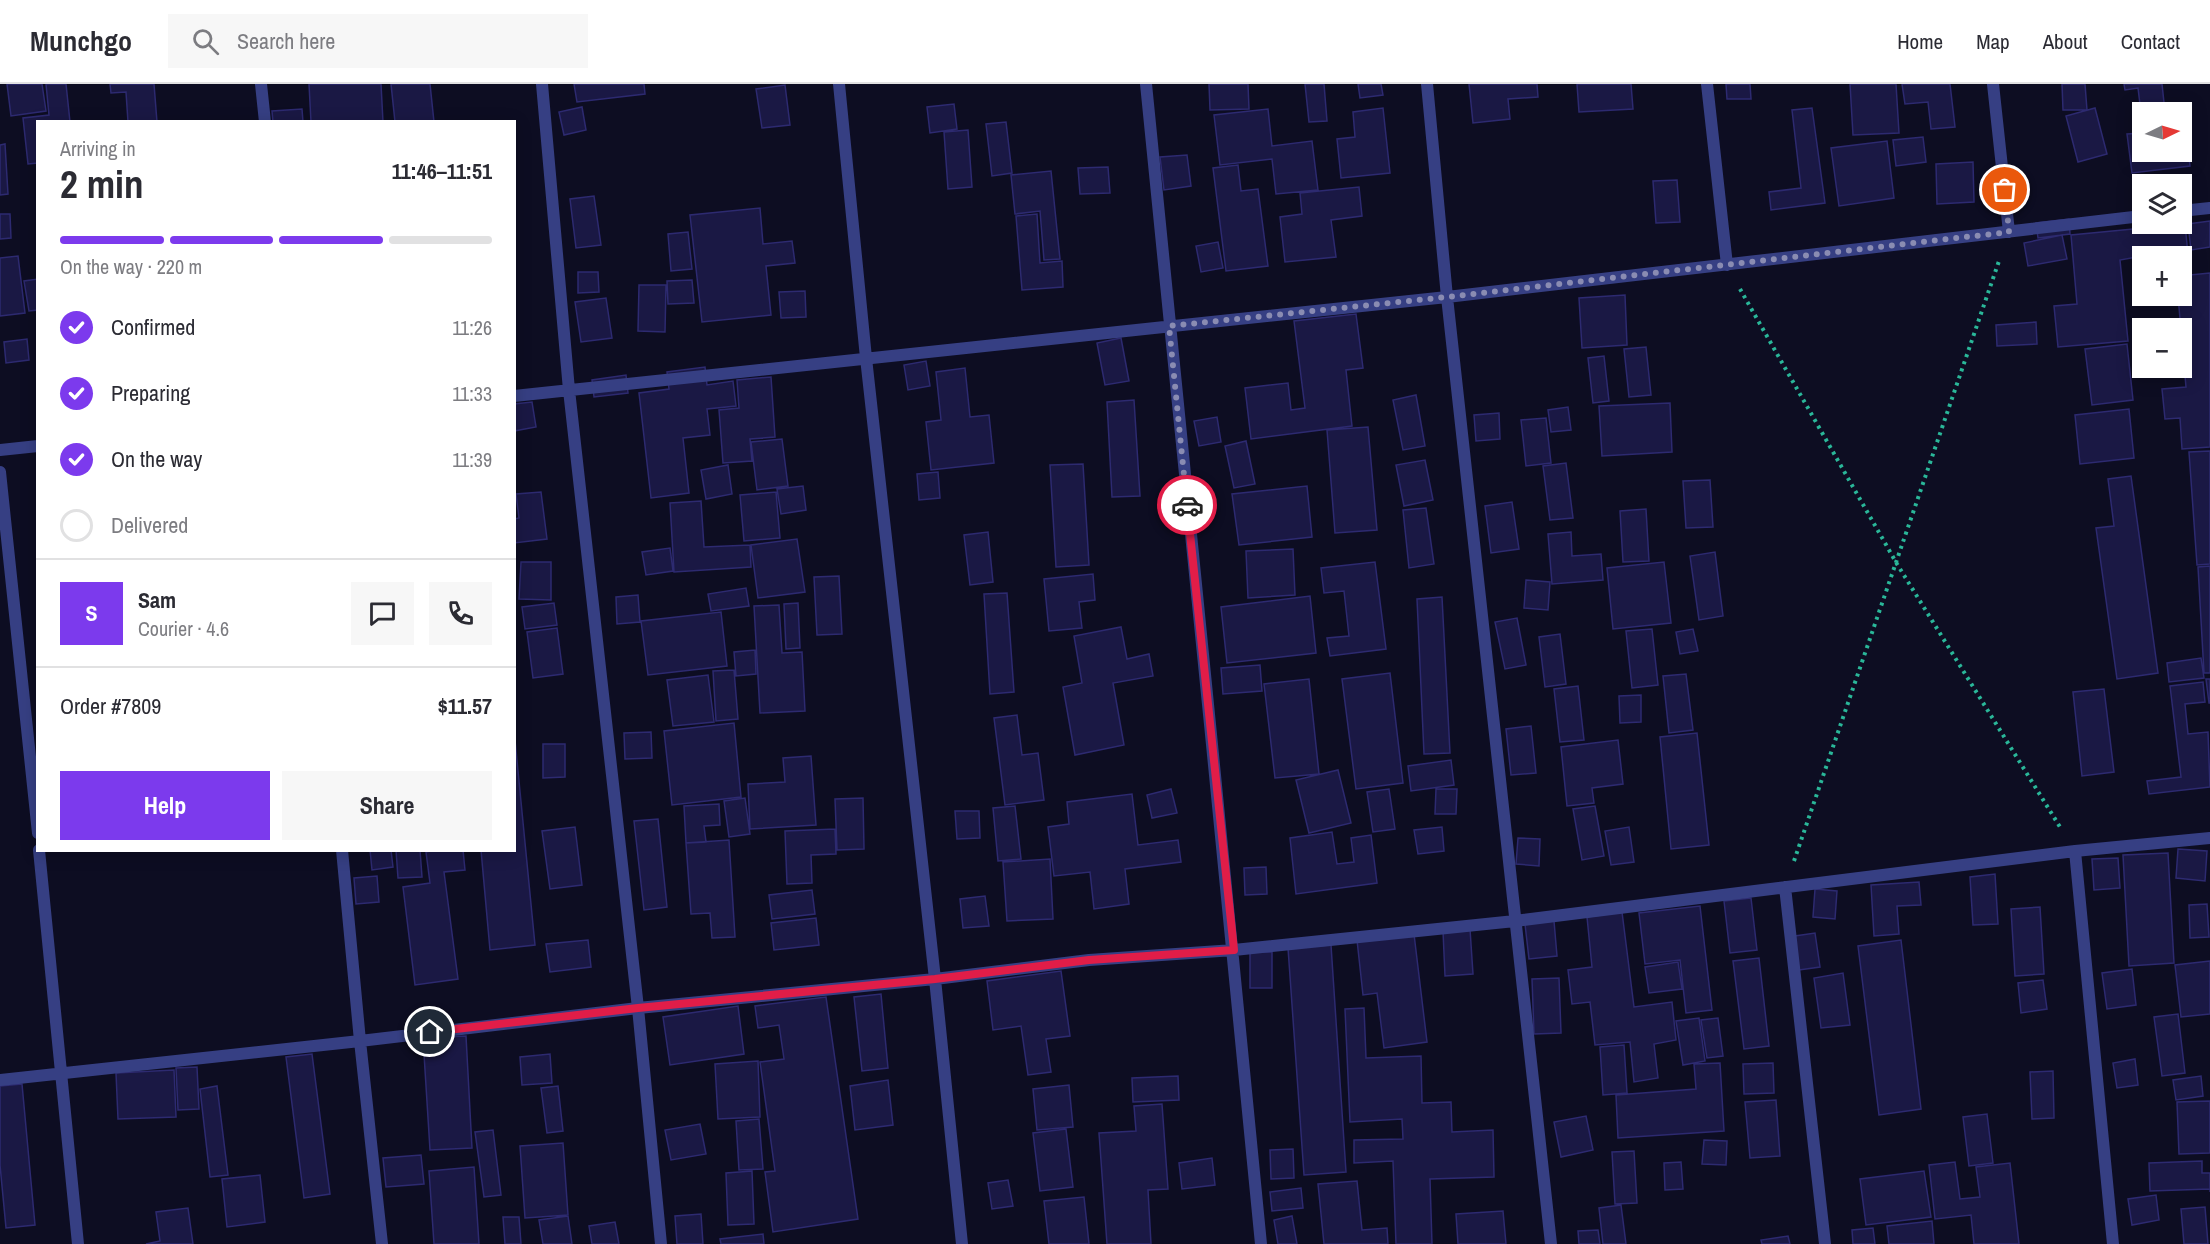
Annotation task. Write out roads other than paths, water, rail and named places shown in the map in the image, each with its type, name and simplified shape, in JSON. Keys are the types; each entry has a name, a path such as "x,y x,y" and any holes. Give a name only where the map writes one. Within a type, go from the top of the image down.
{"street":[{"path":"261,84 265,120"},
{"path":"542,84 568,390 638,1008 661,1244"},
{"path":"839,84 866,358 962,1244"},
{"path":"1146,84 1234,950 1261,1244"},
{"path":"1426,84 1447,297 1551,1244"},
{"path":"1707,84 1727,265"},
{"path":"1994,84 2009,232"},
{"path":"2192,210 2210,208"},
{"path":"516,396 1447,297 2132,217"},
{"path":"0,450 36,446"},
{"path":"0,472 36,814"},
{"path":"0,1080 638,1008 935,979 1089,960 1234,950 1515,921 2075,851 2210,838"},
{"path":"2075,851 2113,1244"},
{"path":"39,852 78,1244"},
{"path":"342,852 382,1244"},
{"path":"1785,887 1825,1244"}]}
